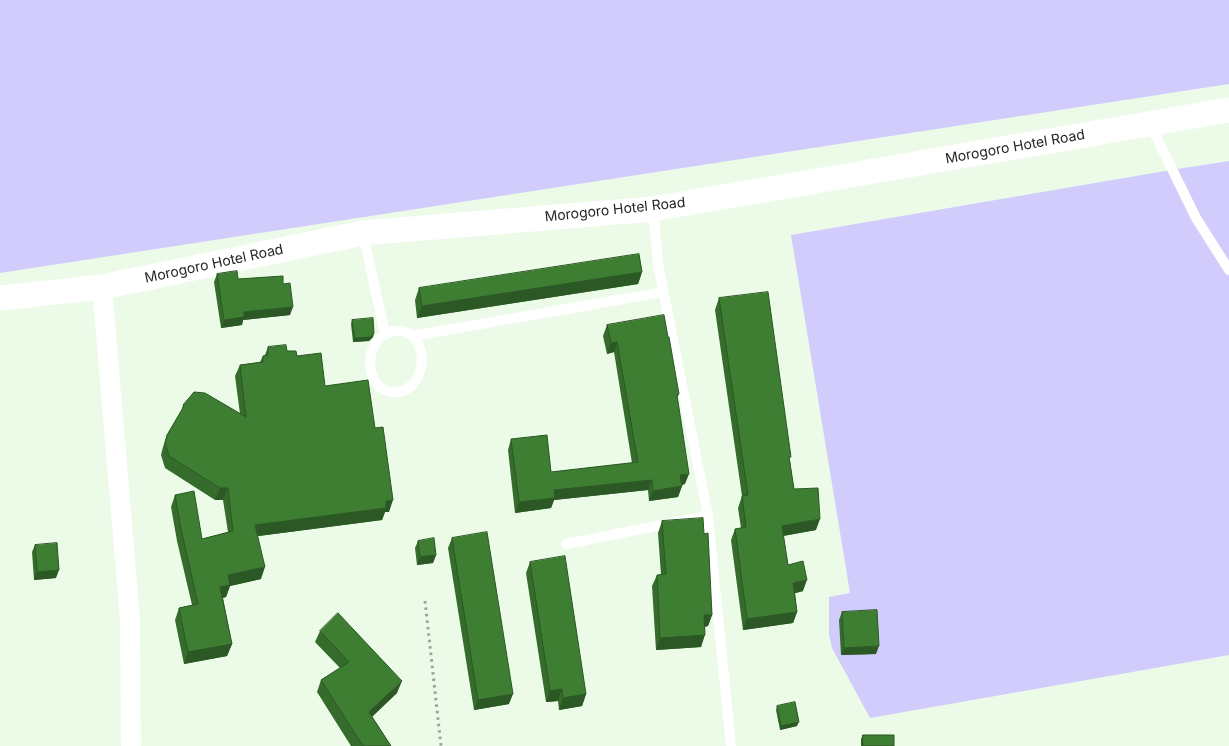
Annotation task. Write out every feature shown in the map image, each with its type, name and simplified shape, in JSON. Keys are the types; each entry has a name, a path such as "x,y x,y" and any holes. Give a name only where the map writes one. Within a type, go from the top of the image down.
{"street":[{"name":"Morogoro Hotel Road","path":"0,298 102,287 363,234 653,208 1229,110"},
{"path":"102,287 130,620 131,746"}],"lane":[{"path":"1150,123 1196,218 1229,270"},
{"path":"653,208 658,264 708,516 731,746"},
{"path":"363,234 385,334"},
{"path":"413,336 663,292"},
{"path":"403,331 413,336 420,349 420,372 413,385 404,391 392,392 378,386 374,381 370,357 374,344 385,334 403,331"},
{"path":"566,544 708,516"}],"path":[{"path":"425,601 441,746"}],"shaded area":[{"path":"0,0 1229,0 1229,84 0,273"},
{"path":"1229,161 1229,655 870,718 832,648 829,634 829,597 850,593 791,235"}],"building":[{"path":"639,254 642,272 422,306 419,288"},
{"path":"237,271 238,279 283,276 283,284 290,283 293,307 244,312 244,317 224,320 217,274"},
{"path":"768,292 794,489 818,488 820,519 782,526 788,565 803,561 807,580 793,583 797,612 747,619 735,529 746,527 742,496 748,495 719,298"},
{"path":"664,315 679,394 677,395 689,474 680,475 682,486 653,491 652,480 554,490 555,498 519,502 511,439 547,435 551,472 638,462 617,342 611,343 607,325"},
{"path":"373,318 374,333 371,337 355,338 352,320"},
{"path":"286,345 287,351 296,351 297,356 321,353 325,386 368,380 375,428 383,427 393,500 386,501 386,508 255,525 265,567 228,575 230,585 220,587 232,644 188,652 179,608 198,604 175,495 194,491 202,539 233,531 228,488 220,488 169,456 165,443 167,435 183,405 194,392 205,393 246,417 240,365 263,362 263,356 268,355 268,347"},
{"path":"703,518 704,534 708,533 712,615 704,615 705,635 660,638 657,575 666,574 662,521"},
{"path":"487,532 513,694 478,700 452,538"},
{"path":"434,538 436,555 420,557 418,541"},
{"path":"57,543 59,570 37,572 35,545"},
{"path":"565,556 586,694 563,698 562,689 550,691 530,562"},
{"path":"877,610 879,646 844,648 842,612"},
{"path":"338,613 402,681 369,712 391,746 363,746 321,680 349,662 320,631"},
{"path":"795,702 799,722 781,726 777,706"},
{"path":"863,735 894,735 894,746 863,746"}]}
